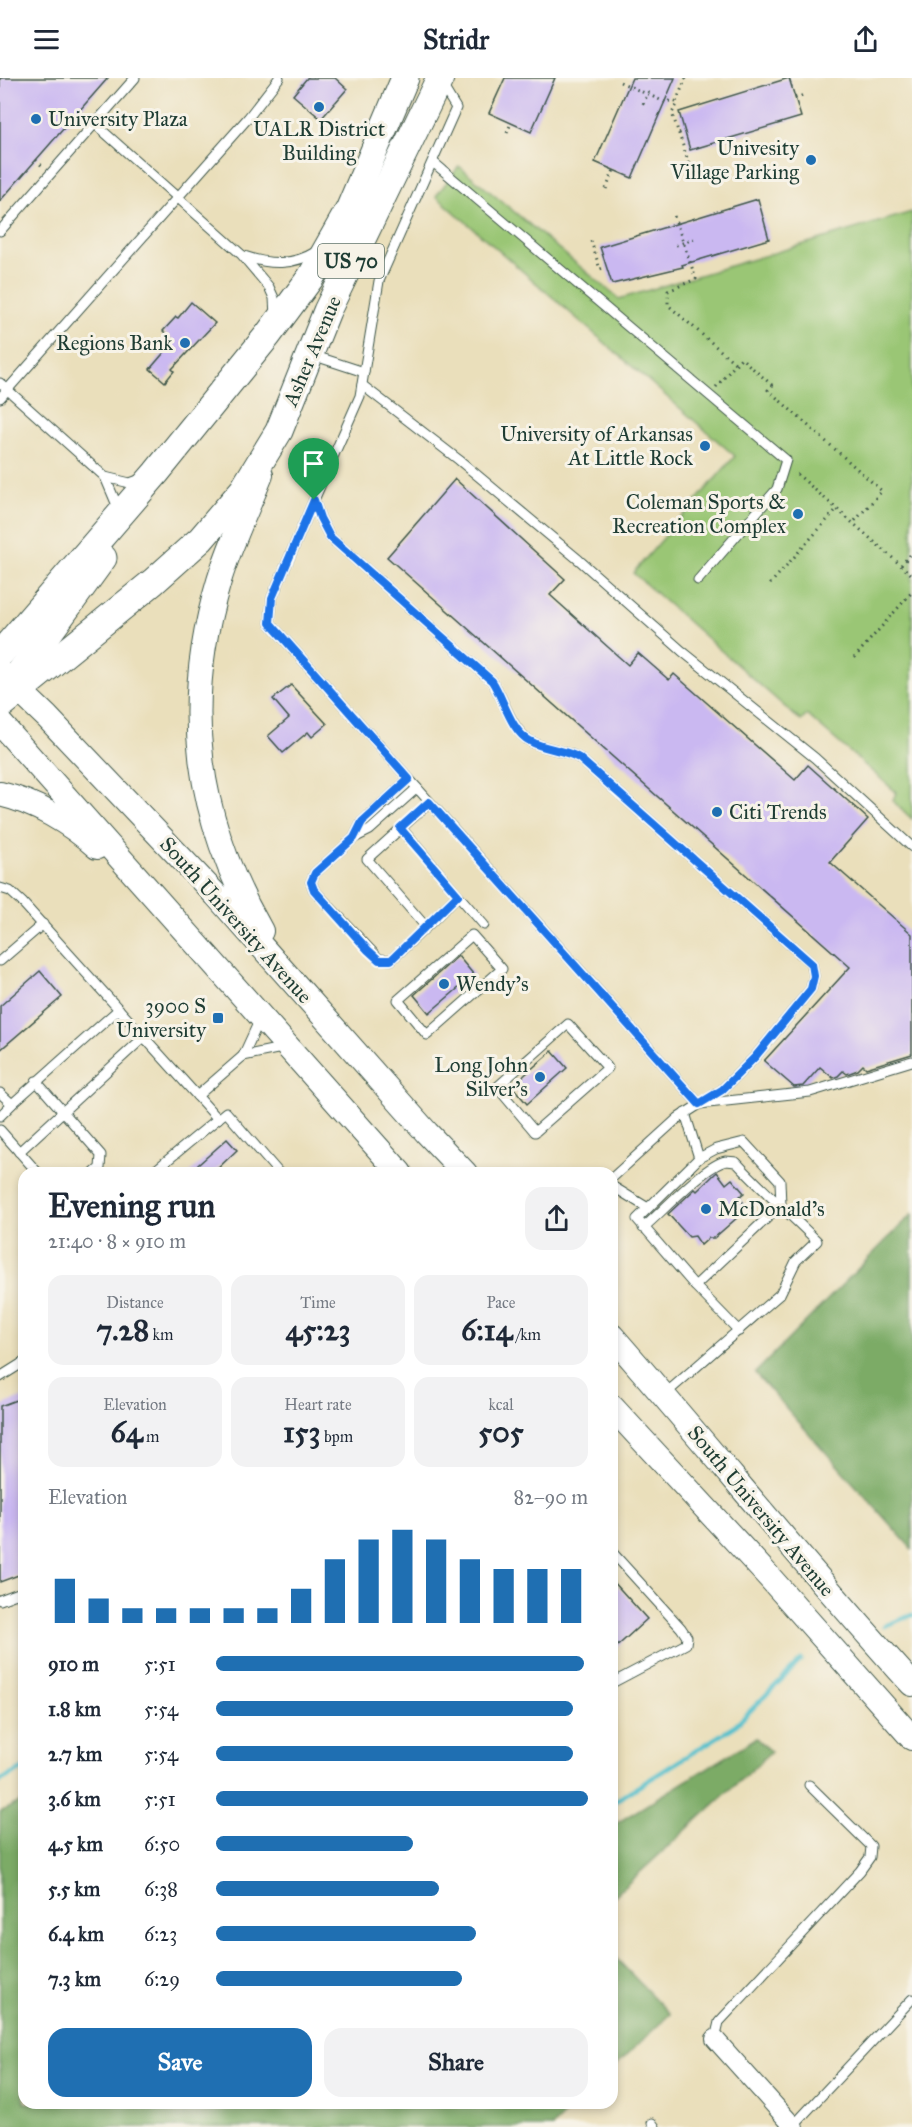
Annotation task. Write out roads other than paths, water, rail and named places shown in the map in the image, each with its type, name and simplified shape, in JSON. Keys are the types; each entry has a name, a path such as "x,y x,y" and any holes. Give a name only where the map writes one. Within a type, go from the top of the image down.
{"main road":[{"name":"Asher Avenue","path":"0,654 156,473 268,335 311,277 420,83"},
{"name":"Asher Avenue","path":"6,690 153,582 201,539 243,490 279,431 420,83"},
{"path":"279,431 235,536 217,588 201,661 197,717 202,772 216,832 248,908 262,934 308,999"},
{"path":"6,690 130,522 156,473"},
{"path":"0,631 16,627 31,618"},
{"name":"South University Avenue","path":"6,690 216,895 459,1167"},
{"path":"0,723 395,1167"},
{"path":"0,794 30,803 87,838 143,885"},
{"name":"South University Avenue","path":"618,1343 807,1566 911,1683"},
{"name":"South University Avenue","path":"618,1413 771,1578 912,1738"}],"street":[{"path":"715,2039 793,2127"}],"lane":[{"path":"0,231 135,78"},
{"path":"0,398 4,386 178,197 248,118 279,78"},
{"path":"420,83 456,108 379,281 360,396 272,598 270,623 699,1104"},
{"path":"95,124 242,255 269,287 274,298 275,315 268,335"},
{"path":"433,162 786,460 777,489 698,579"},
{"path":"242,255 267,262 293,262 305,258 332,242"},
{"path":"310,354 364,372"},
{"path":"362,385 459,459 682,651 815,758 912,848"},
{"path":"4,386 105,477 121,514"},
{"path":"105,477 130,483 156,473"},
{"path":"314,500 330,537 492,681 520,734 530,742 568,752 579,758 812,964 814,976 811,989 755,1057 722,1090 685,1113 618,1173"},
{"path":"354,838 362,822 409,779"},
{"path":"417,788 370,830 354,838 315,873 311,882 314,890 379,960 391,960 458,895"},
{"path":"426,927 367,859 429,802"},
{"path":"400,828 484,925"},
{"path":"0,888 10,891 43,924 218,1119"},
{"path":"0,961 43,924"},
{"path":"472,935 502,969 427,1035 398,1000 472,935"},
{"path":"0,1116 36,1081 119,1009"},
{"path":"197,1096 243,1056 261,1017"},
{"path":"568,1024 608,1068 535,1132 497,1087 568,1024"},
{"path":"20,1152 144,1037"},
{"path":"243,1056 288,1047"},
{"path":"699,1104 810,1092 912,1061"},
{"path":"36,1081 101,1155 100,1167"},
{"path":"0,1093 12,1104"},
{"path":"159,1167 226,1112 273,1167"},
{"path":"685,1113 699,1158"},
{"path":"0,1130 33,1167"},
{"path":"695,1287 781,1205 780,1181 744,1142 716,1149 699,1158 637,1219 695,1287 739,1331"},
{"path":"644,1228 688,1187 715,1166 727,1161 736,1162 763,1192 781,1205 817,1241 796,1261 780,1294 664,1395"},
{"path":"618,1190 648,1208"},
{"path":"0,1377 18,1366"},
{"path":"618,1559 687,1637 686,1644 618,1680"},
{"path":"0,1600 18,1593"},
{"path":"715,2039 719,2022 860,1871 870,1857 870,1846 809,1785"},
{"path":"793,2127 912,1999"}],"waterway":[{"path":"884,1626 912,1615"},
{"path":"618,1799 735,1726 801,1660"},
{"path":"0,1781 18,1771"}],"place":[{"name":"UALR District Building","path":"319,107"},
{"name":"University Plaza","path":"36,119"},
{"name":"Univesity Village Parking","path":"811,160"},
{"name":"Regions Bank","path":"185,343"},
{"name":"University of Arkansas At Little Rock","path":"705,446"},
{"name":"Coleman Sports & Recreation Complex","path":"798,514"},
{"name":"Citi Trends","path":"717,812"},
{"name":"Wendy's","path":"444,984"},
{"name":"3900 S University","path":"218,1018"},
{"name":"Long John Silver's","path":"540,1077"},
{"name":"McDonald's","path":"706,1209"}]}
